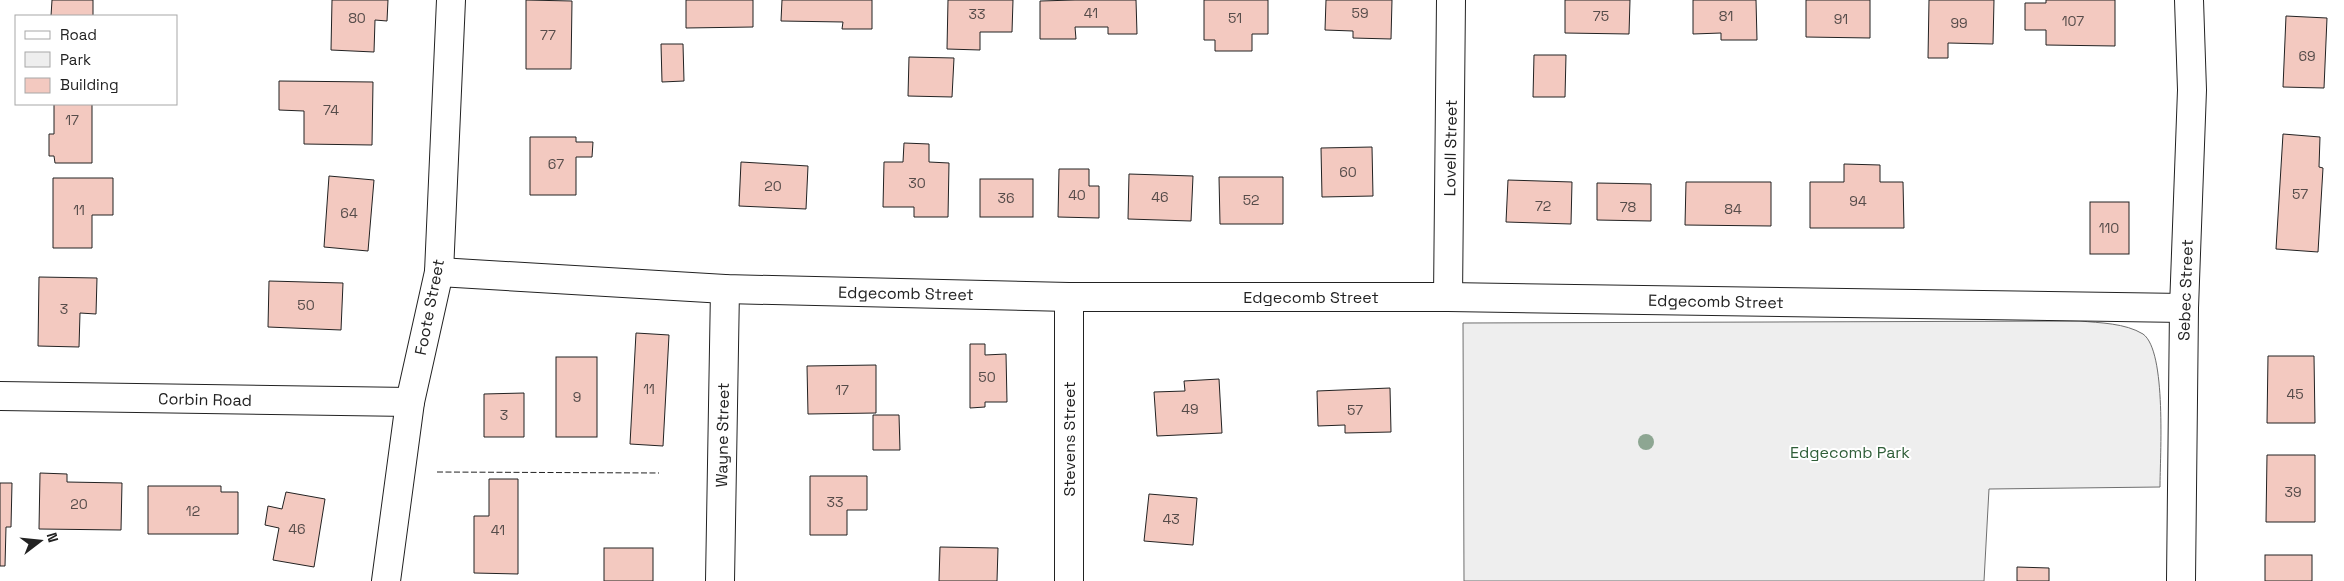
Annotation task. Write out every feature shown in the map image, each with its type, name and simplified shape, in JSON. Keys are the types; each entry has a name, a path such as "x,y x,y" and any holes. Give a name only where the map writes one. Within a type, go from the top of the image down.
{"street":[{"name":"Foote Street","path":"386,581 410,402 439,272 451,0"},
{"name":"Lovell Street","path":"1448,297 1451,0"},
{"name":"Sebec Street","path":"2181,581 2184,308 2192,90 2189,0"},
{"name":"Edgecomb Street","path":"439,272 725,289 1069,297 1448,297 2184,308"},
{"name":"Wayne Street","path":"720,581 725,289"},
{"name":"Stevens Street","path":"1069,297 1069,581"},
{"name":"Corbin Road","path":"0,396 410,402"}],"green space":[{"name":"Edgecomb Park","path":"2080,321 2112,324 2136,330 2143,334 2151,344 2159,382 2161,430 2160,487 1989,489 1984,581 1464,581 1463,323"}],"building":[{"path":"52,0 93,0 93,15 51,15"},
{"path":"332,0 388,0 387,21 375,20 374,52 331,50"},
{"path":"526,0 572,1 571,69 526,69"},
{"path":"686,0 753,0 753,27 686,28"},
{"path":"782,0 872,0 872,29 842,29 843,22 781,21"},
{"path":"948,0 1013,0 1012,32 980,32 980,50 947,49"},
{"path":"1136,0 1137,34 1108,34 1108,27 1075,27 1076,39 1040,39 1040,1"},
{"path":"1204,0 1268,0 1268,34 1252,34 1252,51 1215,51 1215,40 1204,40"},
{"path":"1326,0 1392,0 1391,39 1353,38 1353,31 1325,30"},
{"path":"1565,0 1630,0 1629,34 1565,33"},
{"path":"1693,0 1756,0 1757,40 1721,40 1721,33 1693,34"},
{"path":"1806,0 1870,0 1870,38 1806,37"},
{"path":"1929,0 1994,0 1993,44 1948,43 1948,58 1928,58"},
{"path":"2046,0 2115,0 2115,46 2046,45 2046,30 2025,30 2025,3 2046,3"},
{"path":"2286,16 2327,18 2324,88 2283,87"},
{"path":"661,44 683,44 684,81 662,82"},
{"path":"1534,55 1566,55 1565,97 1533,97"},
{"path":"909,57 954,58 952,97 908,96"},
{"path":"279,81 373,82 372,145 304,144 304,111 279,110"},
{"path":"54,105 92,105 92,163 55,163 54,156 49,156 49,134 54,134"},
{"path":"2283,134 2320,137 2319,167 2323,168 2318,252 2276,249"},
{"path":"530,137 576,137 576,142 593,142 592,157 576,157 576,195 530,195"},
{"path":"904,143 929,144 929,162 949,163 948,217 914,217 914,207 883,207 884,162 903,162"},
{"path":"1372,147 1373,196 1322,197 1321,148"},
{"path":"741,162 808,166 806,209 739,206"},
{"path":"1844,164 1880,165 1880,182 1903,182 1904,228 1810,228 1810,182 1844,182"},
{"path":"1059,169 1089,169 1089,186 1099,186 1099,218 1058,217"},
{"path":"1129,174 1193,176 1191,221 1128,219"},
{"path":"329,176 374,180 368,251 324,247"},
{"path":"1219,177 1283,177 1283,224 1220,224"},
{"path":"53,178 113,178 113,215 92,215 92,248 53,248"},
{"path":"980,179 1033,179 1033,217 980,217"},
{"path":"1508,180 1572,182 1571,224 1506,222"},
{"path":"1686,182 1771,182 1771,226 1685,225"},
{"path":"1597,183 1651,184 1651,221 1597,220"},
{"path":"2090,202 2129,202 2129,254 2090,254"},
{"path":"39,277 97,278 96,314 80,313 79,347 38,346"},
{"path":"269,281 343,283 341,330 268,327"},
{"path":"636,333 669,335 663,446 630,444"},
{"path":"970,344 985,344 985,355 1006,354 1007,402 985,402 985,407 970,408"},
{"path":"2268,356 2314,356 2315,423 2267,423"},
{"path":"556,357 597,357 597,437 556,437"},
{"path":"876,365 876,413 808,414 807,366"},
{"path":"1219,379 1222,433 1157,436 1154,392 1185,391 1184,381"},
{"path":"1390,388 1391,432 1345,433 1345,425 1318,426 1317,391"},
{"path":"524,393 524,437 484,437 484,394"},
{"path":"873,415 899,415 900,450 873,450"},
{"path":"2267,455 2315,455 2315,522 2266,522"},
{"path":"40,473 67,474 67,482 122,483 121,530 39,529"},
{"path":"810,476 867,476 867,510 847,510 847,535 810,535"},
{"path":"489,479 518,479 518,574 474,573 474,516 489,516"},
{"path":"0,483 12,483 11,527 6,527 5,566 0,566"},
{"path":"148,486 221,486 221,492 238,492 238,534 148,534"},
{"path":"286,492 325,499 314,567 273,560 279,528 265,525 268,506 282,509"},
{"path":"1149,494 1197,498 1193,545 1144,541"},
{"path":"940,547 998,548 997,581 939,581"},
{"path":"604,548 653,548 653,581 604,581"},
{"path":"2265,555 2312,555 2312,581 2265,581"},
{"path":"2017,567 2049,568 2049,581 2017,581"}],"fence":[{"path":"437,472 659,473"}]}
